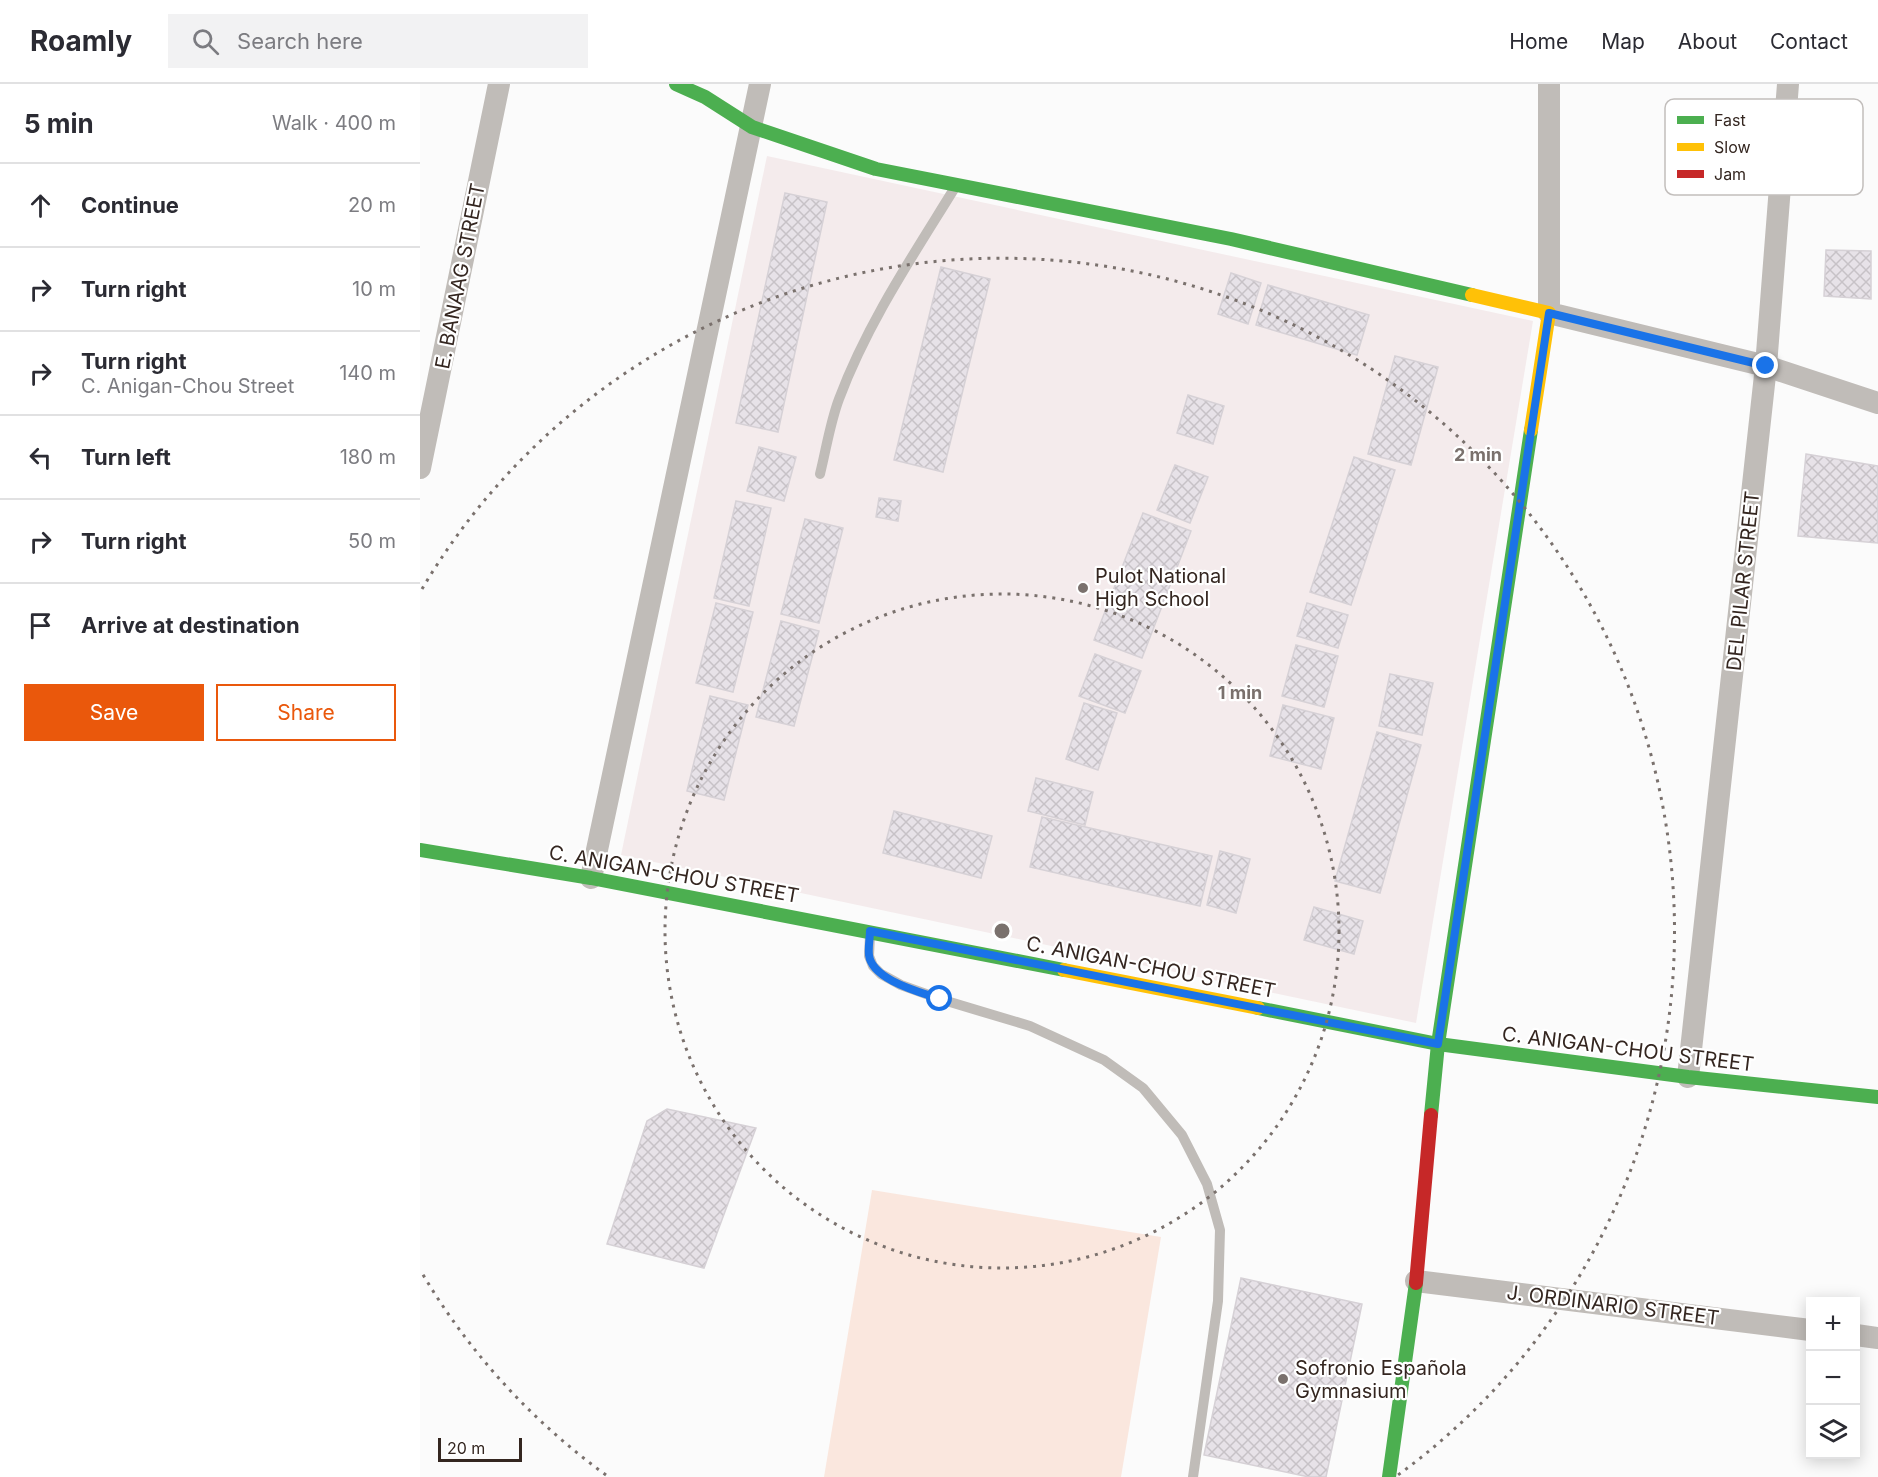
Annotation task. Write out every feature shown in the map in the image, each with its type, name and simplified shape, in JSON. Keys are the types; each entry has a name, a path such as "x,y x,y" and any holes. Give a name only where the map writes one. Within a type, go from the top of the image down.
{"street":[{"name":"E. BANAAG STREET","path":"420,468 499,84"},
{"path":"676,84 705,97 752,127 876,169 1231,239 1549,313 1766,366 1878,403"},
{"path":"591,878 760,84"},
{"path":"1389,1477 1416,1281 1438,1044 1549,313 1549,84"},
{"name":"DEL PILAR STREET","path":"1787,99 1788,84"},
{"name":"DEL PILAR STREET","path":"1688,1077 1766,366 1779,195"},
{"name":"C. ANIGAN-CHOU STREET","path":"420,850 591,878 870,931 1438,1044 1688,1077 1878,1097"},
{"name":"J. ORDINARIO STREET","path":"1416,1281 1806,1330"},
{"path":"1860,1336 1878,1338"}],"lane":[{"path":"820,474 838,400 857,355 888,296 956,185"},
{"path":"870,931 869,956 873,966 881,974 901,985 930,996 1029,1026 1104,1060 1143,1088 1182,1135 1207,1184 1220,1230 1218,1301 1193,1477"}],"shaded area":[{"name":"Pulot National High School","path":"767,156 1533,321 1416,1023 621,855"},
{"path":"872,1190 1161,1237 1121,1477 824,1477"}],"building":[{"path":"785,193 827,202 778,432 736,423"},
{"path":"1826,250 1871,251 1871,299 1824,296"},
{"path":"941,267 990,279 943,472 894,460"},
{"path":"1231,273 1261,283 1248,324 1218,314"},
{"path":"1268,285 1369,315 1357,355 1256,325"},
{"path":"1395,356 1438,367 1411,465 1368,454"},
{"path":"1188,395 1224,406 1213,444 1177,433"},
{"path":"759,447 796,457 784,501 747,491"},
{"path":"1806,454 1878,466 1878,543 1798,536"},
{"path":"1354,457 1395,470 1351,605 1310,592"},
{"path":"1175,465 1208,477 1190,523 1157,510"},
{"path":"879,498 901,501 898,521 876,517"},
{"path":"736,501 771,508 749,606 714,598"},
{"path":"1143,513 1191,531 1142,658 1094,640"},
{"path":"805,519 843,528 819,623 781,614"},
{"path":"716,603 753,612 733,692 696,683"},
{"path":"1307,603 1348,615 1338,648 1297,636"},
{"path":"781,621 819,631 794,726 756,717"},
{"path":"1296,645 1338,656 1324,707 1282,696"},
{"path":"1095,654 1141,671 1125,713 1079,696"},
{"path":"1390,674 1433,683 1422,735 1379,726"},
{"path":"710,696 748,705 724,800 687,791"},
{"path":"1084,703 1117,713 1098,770 1066,759"},
{"path":"1283,705 1334,718 1321,769 1270,756"},
{"path":"1377,732 1421,745 1380,893 1335,881"},
{"path":"1036,778 1093,792 1085,825 1028,811"},
{"path":"894,811 992,836 981,878 883,853"},
{"path":"1042,817 1212,856 1200,906 1030,867"},
{"path":"1220,851 1250,859 1236,913 1207,905"},
{"path":"1314,907 1363,921 1354,954 1304,940"},
{"path":"667,1109 756,1128 704,1268 607,1244 647,1121"},
{"name":"Sofronio Española Gymnasium","path":"1241,1278 1362,1304 1326,1477 1309,1477 1204,1455"}],"traffic: fast":[{"path":"676,84 705,97 752,127 876,169 1231,239 1472,295"},
{"path":"1431,1115 1438,1044 1531,430"},
{"path":"420,850 591,878 1064,970"},
{"path":"1258,1008 1438,1044 1688,1077 1878,1097"},
{"path":"1389,1477 1416,1283"}],"traffic: slow":[{"path":"1472,295 1549,313 1531,430"},
{"path":"1064,970 1258,1008"}],"traffic: jam":[{"path":"1416,1283 1431,1115"}],"place":[{"name":"Pulot National High School","path":"1083,588"},
{"name":"Sofronio Española Gymnasium","path":"1283,1379"}],"route":[{"path":"940,999 901,985 881,974 873,966 869,956 870,931 1438,1044 1549,313 1766,366"}]}
